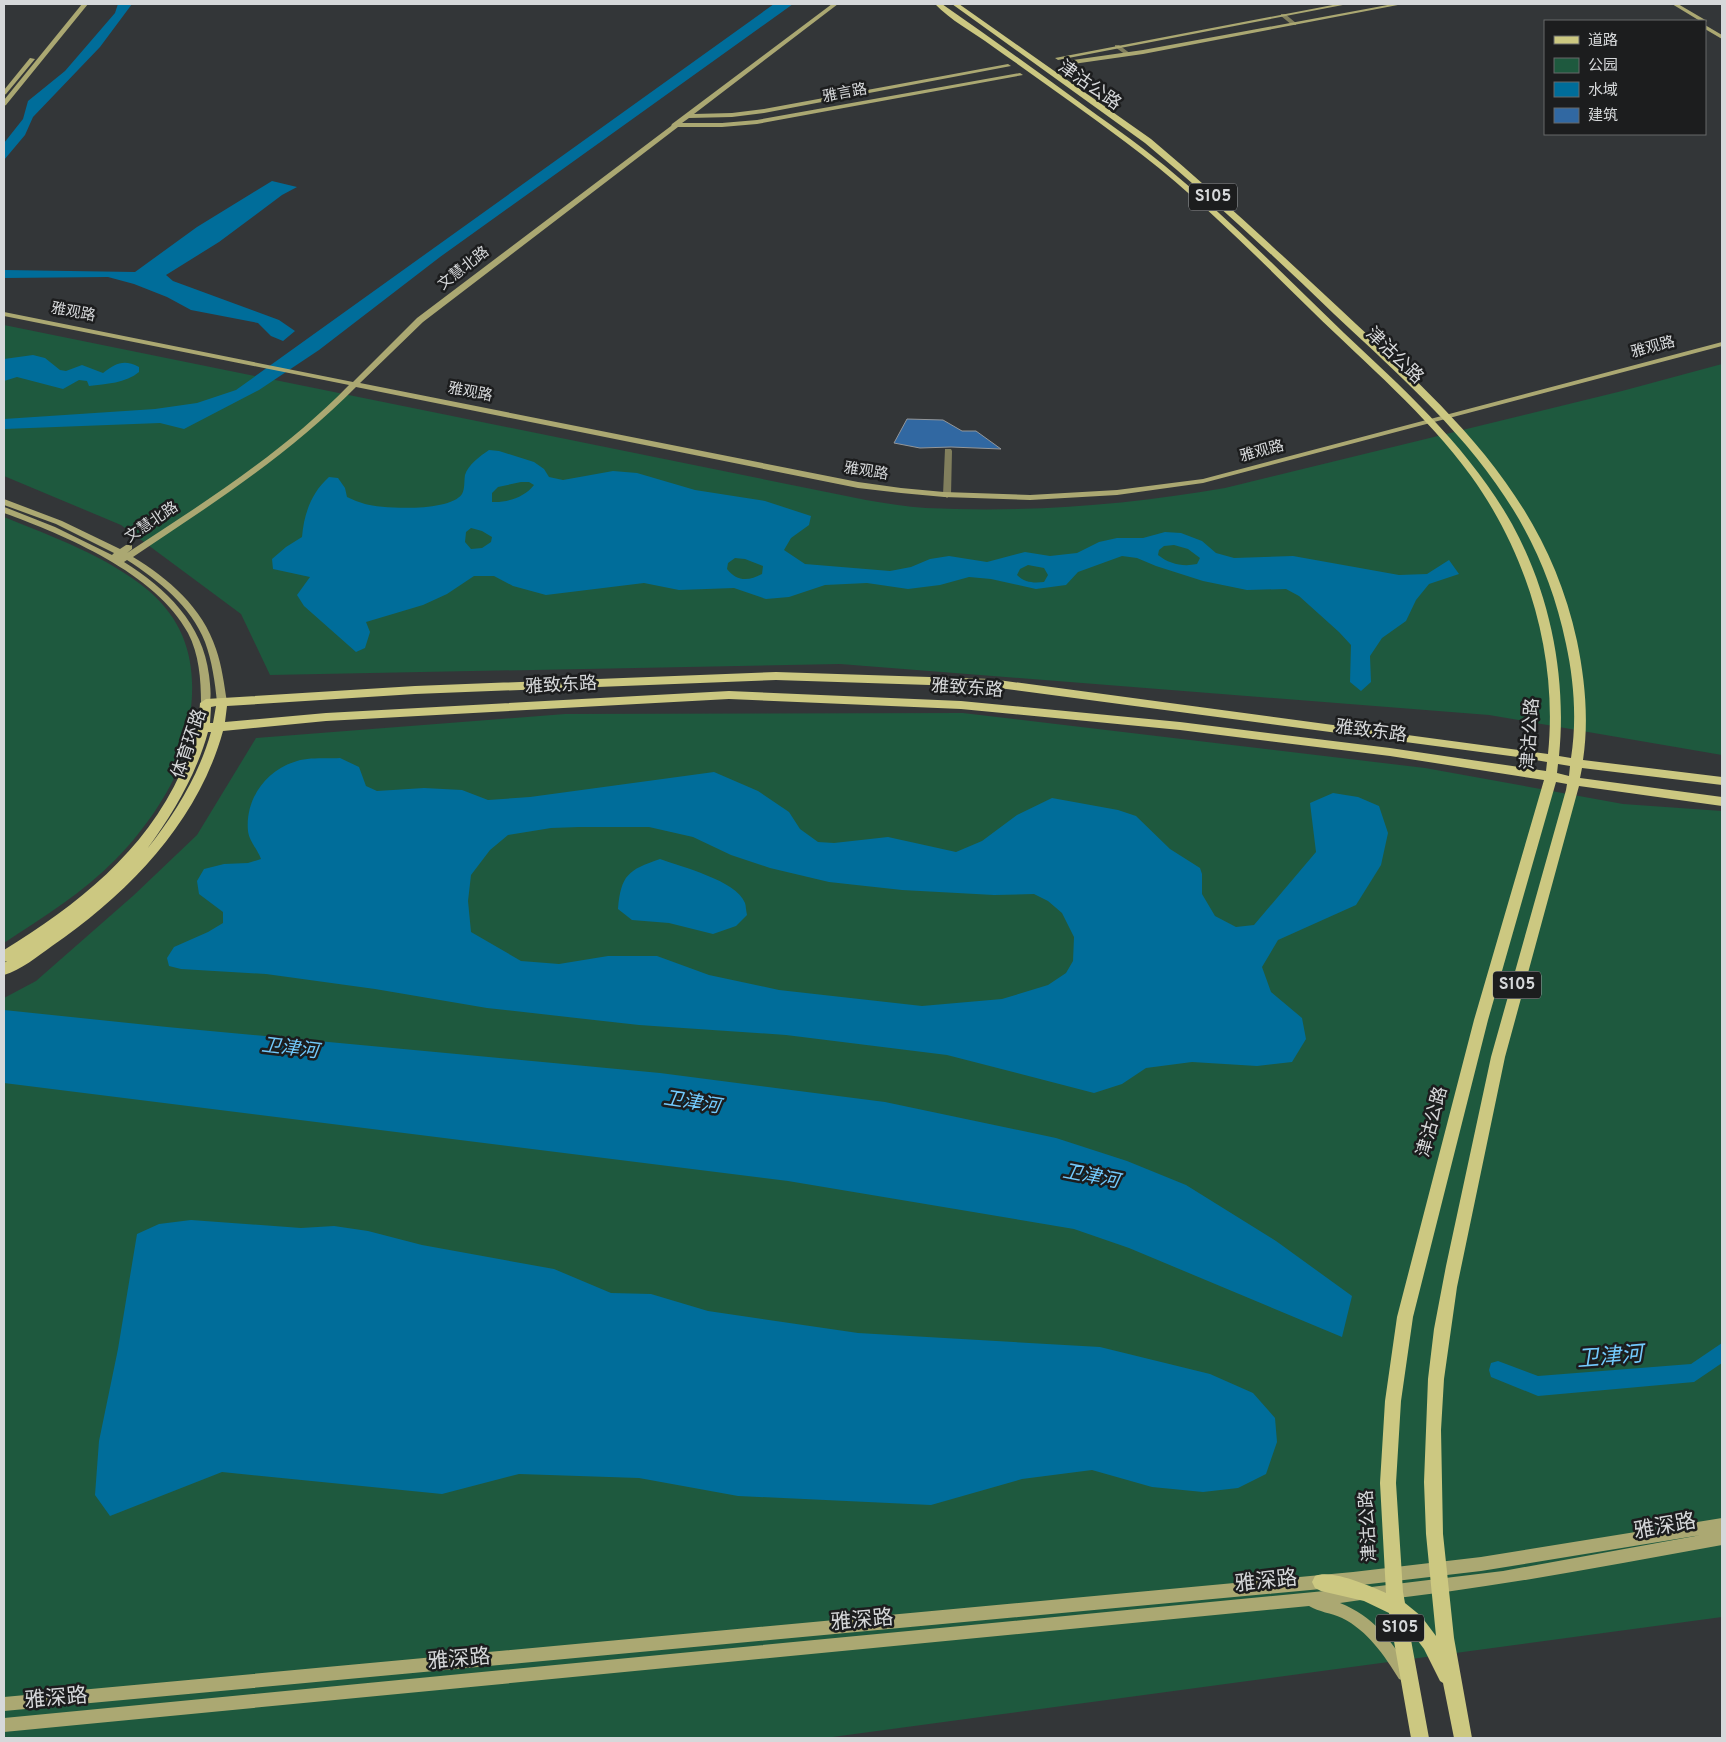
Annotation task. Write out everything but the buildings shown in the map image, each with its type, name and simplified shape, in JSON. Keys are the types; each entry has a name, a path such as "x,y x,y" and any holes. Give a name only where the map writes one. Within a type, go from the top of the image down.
{"main road":[{"path":"4,93 77,4"},
{"path":"4,104 85,4"},
{"name":"文慧北路","path":"114,561 278,453 321,417 385,343 437,298 828,4"},
{"name":"文慧北路","path":"352,381 420,320 835,4"},
{"name":"津沽公路","path":"938,4 1162,166 1429,420 1479,482 1506,522 1540,603 1551,648 1556,699 1554,759 1551,777 1481,1020 1405,1317 1393,1401 1388,1483 1394,1592 1420,1738"},
{"name":"津沽公路","path":"955,4 1172,160 1280,258 1446,416 1500,479 1524,517 1543,556 1572,641 1577,672 1579,726 1574,781 1505,1029 1452,1271 1441,1330 1434,1398 1434,1491 1437,1569 1451,1683 1463,1738"},
{"path":"1058,58 1345,4"},
{"path":"1066,64 1400,4"},
{"path":"1666,4 1694,20"},
{"path":"1675,4 1703,20"},
{"path":"1706,22 1722,32"},
{"path":"1706,27 1722,37"},
{"name":"雅言路","path":"687,116 716,116 764,111 1008,66"},
{"name":"雅言路","path":"674,125 722,125 757,122 1020,75"},
{"name":"雅观路","path":"4,310 256,362"},
{"name":"雅观路","path":"4,314 310,372 858,485 946,493 1047,498 1122,493 1177,485 1244,471 1722,342"},
{"name":"体育环路","path":"4,502 75,530 123,555 170,588 196,617 205,632 212,651 222,702 219,727 205,766 192,792 167,832 128,878 84,917 4,970"},
{"name":"体育环路","path":"4,510 71,538 114,561 156,588 187,623 199,650 203,667 206,703 205,728 188,772 176,798 160,825 139,852 114,877 72,912 40,935 4,957"},
{"name":"雅致东路","path":"206,703 425,690 776,676 992,683 1577,763 1722,780"},
{"name":"雅致东路","path":"205,728 326,717 729,695 961,705 1170,725 1390,752 1722,802"},
{"name":"雅深路","path":"1394,1592 1437,1569 1481,1564 1722,1524"},
{"name":"雅深路","path":"4,1704 1321,1582 1394,1592 1439,1588 1722,1538"},
{"path":"1321,1582 1367,1594 1394,1592 1410,1618 1433,1647 1451,1683"},
{"name":"雅深路","path":"4,1725 1367,1594"},
{"path":"1306,1600 1338,1608 1359,1619 1377,1635 1390,1651 1409,1682"}],"street":[{"path":"1284,15 1294,24"},
{"path":"1117,46 1128,54"},
{"path":"946,493 948,451"}],"green space":[{"path":"4,325 866,500 896,505 964,509 1077,506 1151,499 1225,488 1622,391 1722,364 1722,755 1489,715 840,664 270,675 241,614 121,525 4,476"},
{"path":"4,517 98,557 116,567 149,591 175,621 183,637 188,654 192,690 191,709 180,764 173,781 143,828 116,859 90,883 4,943"},
{"path":"963,713 1425,768 1623,804 1722,811 1722,1617 825,1738 4,1738 4,998 36,981 134,895 197,835 256,738 565,714"}],"water":[{"path":"118,4 132,4 100,47 33,117 25,135 4,160 4,143 23,119 28,101 65,71 115,13"},
{"path":"774,4 793,4 440,257 319,350 259,390 184,429 160,423 4,429 4,419 155,409 197,403 236,390"},
{"path":"272,181 297,187 282,195 219,242 166,275 173,281 279,320 295,331 283,341 271,336 258,323 191,310 167,297 134,284 108,277 4,278 4,270 135,272 197,227"},
{"path":"33,355 45,358 60,370 66,371 82,365 103,373 120,363 129,363 139,367 139,372 128,379 102,385 89,386 87,381 79,380 63,389 17,377 4,381 4,359"},
{"path":"489,450 499,451 534,462 544,469 549,477 563,480 613,471 637,473 695,490 765,501 811,516 809,525 791,538 784,550 805,564 890,571 911,567 930,559 949,556 987,562 1025,552 1050,556 1077,553 1099,542 1117,538 1143,538 1165,532 1181,533 1202,541 1216,553 1234,558 1293,556 1399,575 1427,574 1449,560 1459,574 1429,584 1416,600 1406,621 1382,638 1370,656 1371,682 1361,691 1350,682 1351,645 1299,596 1286,589 1247,590 1203,581 1137,558 1122,556 1078,572 1066,585 1036,589 991,579 969,577 940,585 908,589 867,583 825,585 789,597 766,599 734,588 679,590 644,583 546,595 513,586 494,576 474,576 447,594 423,605 366,622 370,632 365,648 356,652 304,606 297,595 310,577 273,569 272,559 302,537 305,520 313,497 329,477 338,478 345,488 347,497 365,504 416,508 444,504 455,500 462,494 467,471 475,461","holes":["521,482 529,482 534,485 526,493 515,498 492,502 492,493 498,487","471,528 482,531 492,537 491,542 482,548 471,549 465,542 466,532","1174,545 1188,549 1200,558 1197,564 1192,565 1171,563 1158,555 1159,550 1164,546","735,558 745,559 763,566 762,574 748,579 739,578 727,569 728,563","1028,565 1044,568 1048,575 1044,582 1026,581 1017,575 1020,569"]},
{"path":"340,758 359,767 366,786 377,791 424,788 462,790 488,800 530,797 714,772 758,791 789,812 800,829 818,842 834,843 888,837 956,852 982,841 1017,815 1052,798 1118,810 1136,816 1170,849 1200,868 1202,874 1202,894 1215,916 1236,927 1254,925 1316,852 1310,803 1333,793 1358,797 1379,806 1388,833 1381,865 1356,905 1278,940 1262,967 1271,992 1302,1018 1306,1039 1292,1062 1257,1066 1192,1062 1146,1068 1122,1084 1094,1093 947,1055 786,1035 639,1025 487,1008 375,989 266,974 181,969 169,966 167,958 174,947 223,923 223,912 199,894 197,881 204,869 224,864 248,863 261,859 248,831 250,808 260,787 276,771 297,761","holes":["649,827 693,837 731,855 770,868 829,882 902,890 994,895 1034,894 1048,901 1062,913 1074,937 1073,961 1066,973 1048,985 1002,999 922,1006 779,990 709,975 657,956 608,956 559,964 521,961 471,932 468,901 471,875 490,850 508,835 551,828"]},
{"path":"660,859 707,875 731,888 740,895 745,903 747,915 736,926 713,934 669,923 632,920 618,909 624,881 633,871"},
{"path":"4,1010 660,1073 885,1102 1056,1138 1127,1161 1186,1185 1276,1241 1352,1296 1342,1337 1129,1248 1074,1229 788,1181 4,1083"},
{"path":"191,1220 301,1228 334,1226 368,1231 422,1245 554,1269 611,1293 651,1294 708,1311 858,1333 1100,1347 1210,1374 1253,1393 1275,1418 1277,1442 1266,1474 1238,1488 1203,1492 1152,1487 1092,1470 1022,1479 931,1505 738,1496 639,1478 519,1474 442,1494 222,1472 110,1516 95,1495 99,1441 118,1349 137,1234 159,1224"}],"waterway":[{"name":"卫津河","path":"1498,1370 1538,1386 1694,1373 1722,1352"}]}
